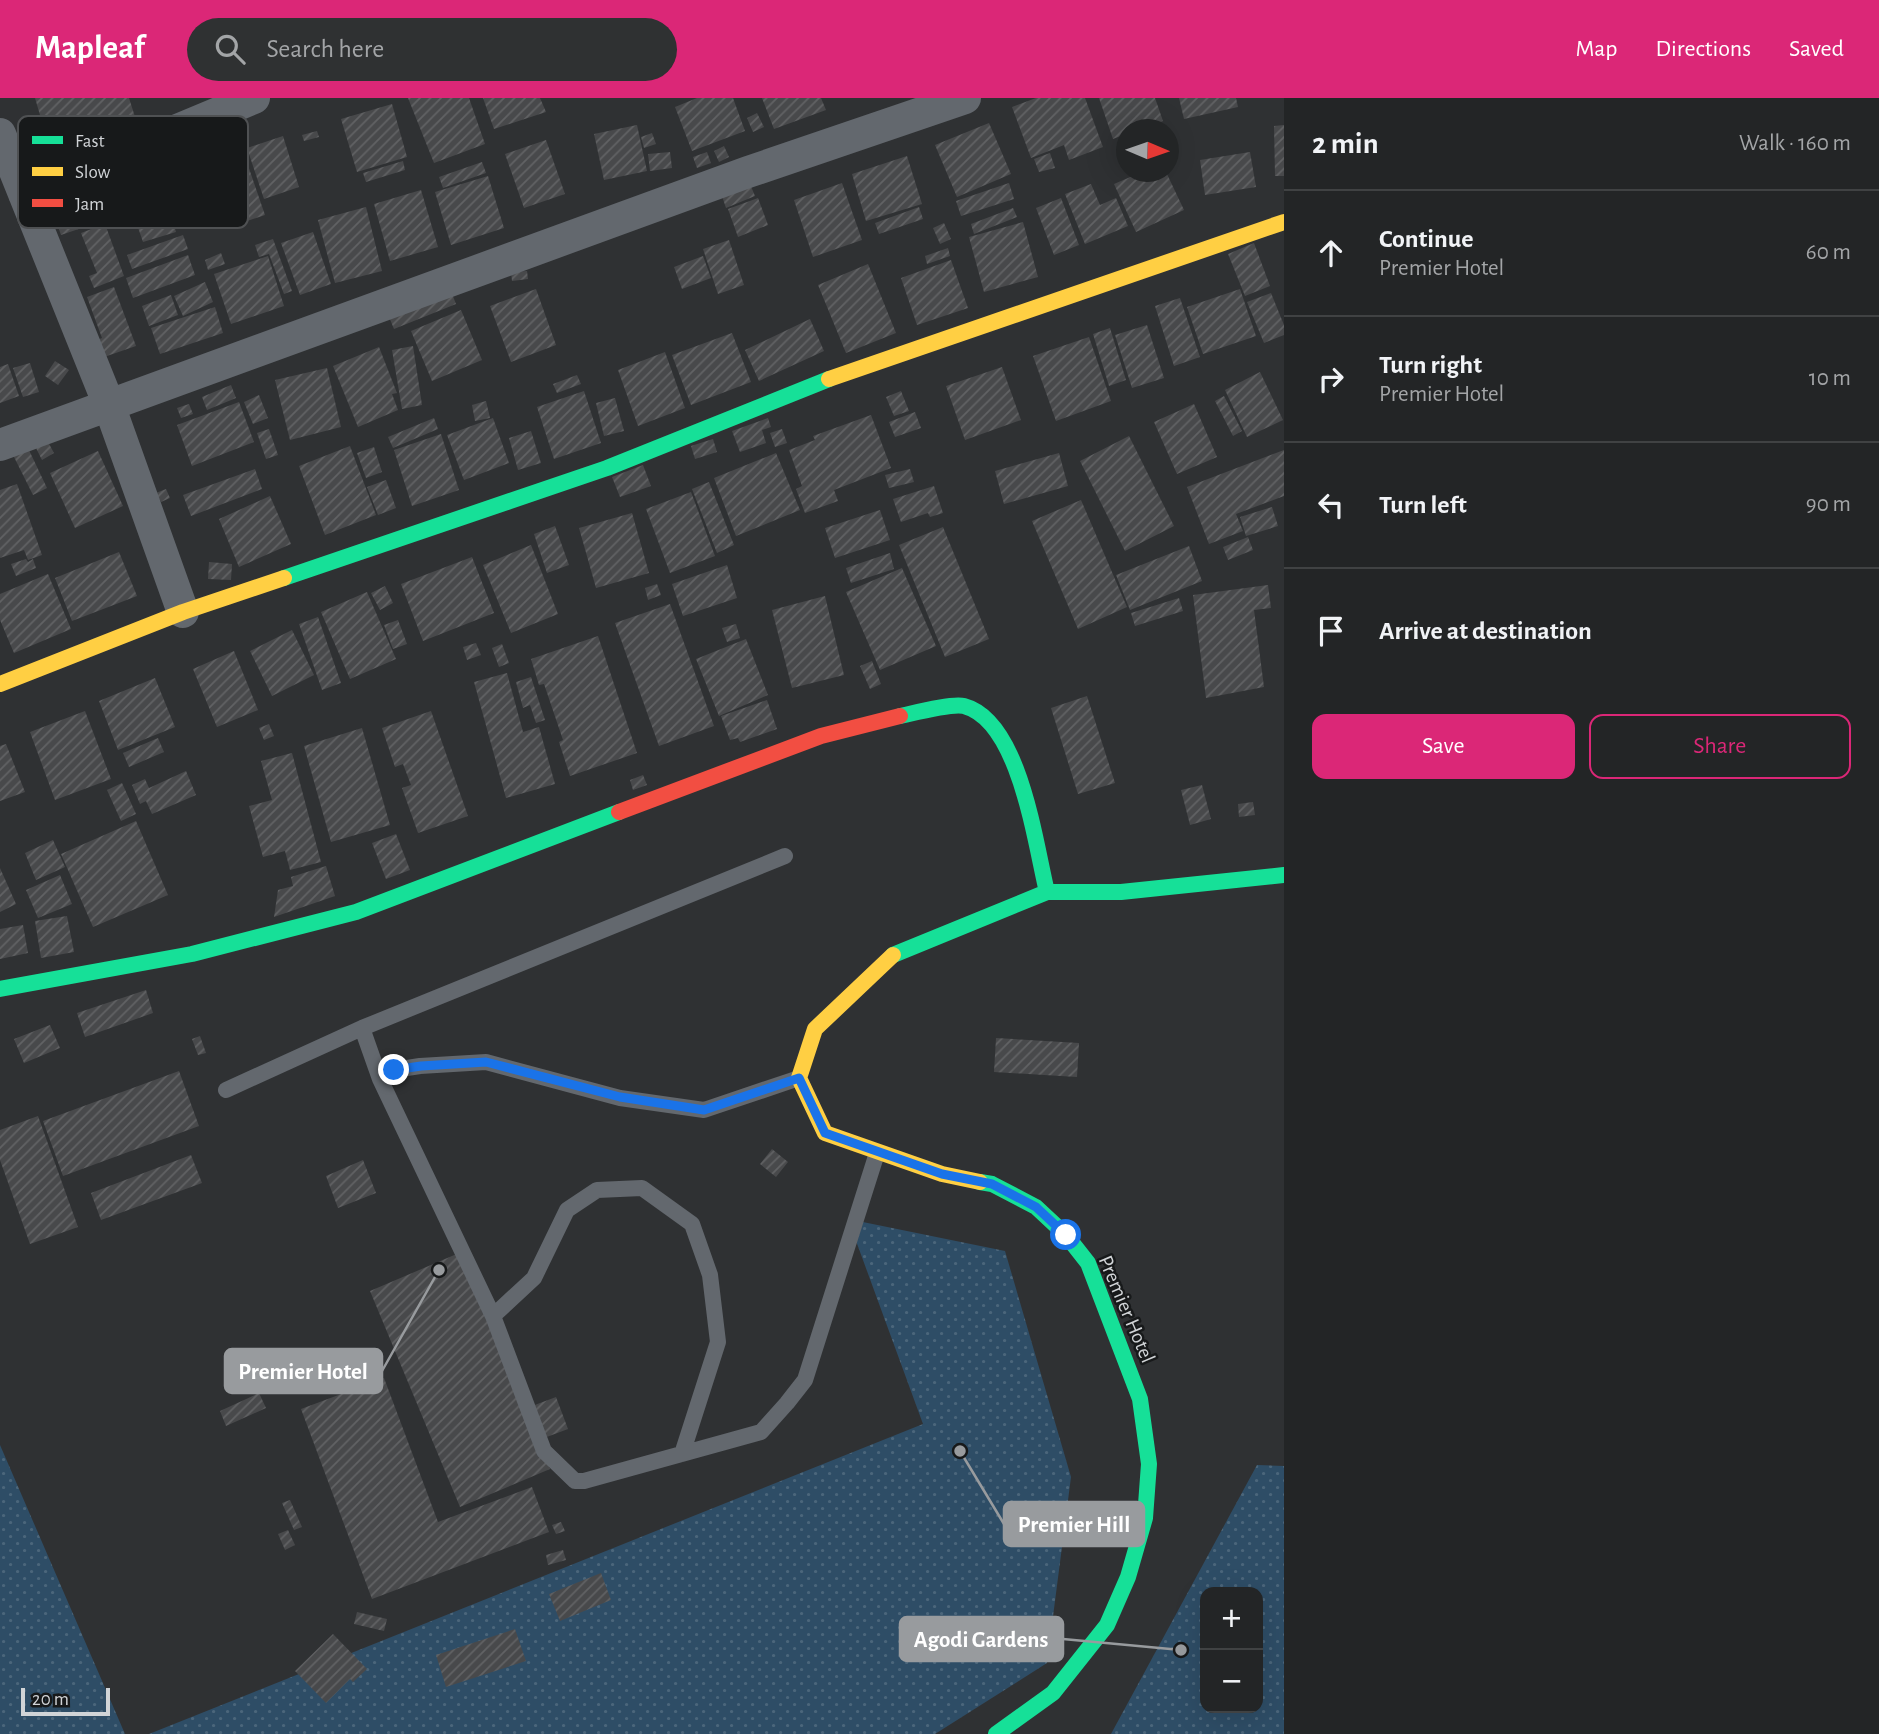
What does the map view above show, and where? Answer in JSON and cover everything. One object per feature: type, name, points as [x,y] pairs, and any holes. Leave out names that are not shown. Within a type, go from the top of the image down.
[{"type":"street","points":[[211,116],[254,98]]},
{"type":"street","points":[[0,445],[748,172],[965,98]]},
{"type":"street","points":[[0,134],[18,179]]},
{"type":"street","points":[[0,684],[183,612],[607,468],[873,361],[1284,222]]},
{"type":"street","points":[[38,228],[109,405],[183,612]]},
{"type":"street","points":[[0,989],[192,954],[356,912],[821,736],[909,714],[962,705],[985,715],[1002,736],[1024,794],[1046,892]]},
{"type":"street","points":[[799,1078],[815,1029],[888,957],[1046,892],[1121,891],[1284,875]]},
{"type":"street","name":"Premier Hotel","points":[[799,1078],[825,1133],[942,1174],[992,1184],[1036,1207],[1088,1263],[1140,1399],[1149,1464],[1145,1518],[1128,1577],[1107,1625],[1053,1693],[996,1734]]},
{"type":"lane","points":[[226,1090],[362,1028],[785,856]]},
{"type":"lane","points":[[362,1028],[380,1079],[493,1316],[544,1451],[575,1480],[584,1481],[761,1432],[805,1380],[877,1153]]},
{"type":"lane","points":[[380,1079],[394,1070],[486,1062],[620,1097],[704,1110],[799,1078]]},
{"type":"lane","points":[[493,1316],[534,1278],[568,1210],[597,1190],[642,1188],[692,1224],[710,1275],[718,1342],[682,1454]]},
{"type":"shaded area","points":[[848,1219],[1005,1251],[1071,1477],[1047,1663],[935,1734],[149,1734],[923,1424]]},
{"type":"shaded area","points":[[0,1445],[125,1734],[0,1734]]},
{"type":"shaded area","points":[[1257,1465],[1284,1466],[1284,1734],[1111,1734]]},
{"type":"building","points":[[35,98],[129,98],[135,116],[40,116]]},
{"type":"building","points":[[408,98],[469,98],[485,144],[434,163]]},
{"type":"building","points":[[483,98],[540,98],[546,112],[494,129]]},
{"type":"building","points":[[697,98],[733,98],[745,131],[692,151],[675,107]]},
{"type":"building","points":[[762,98],[821,98],[826,110],[774,129]]},
{"type":"building","points":[[1036,98],[1085,98],[1103,147],[1069,160],[1064,145],[1031,158],[1012,107]]},
{"type":"building","points":[[1099,98],[1155,98],[1162,119],[1116,119],[1116,138],[1113,139]]},
{"type":"building","points":[[1179,98],[1236,98],[1238,107],[1184,119]]},
{"type":"building","points":[[392,104],[407,157],[357,172],[341,119]]},
{"type":"building","points":[[757,113],[764,127],[753,132],[747,118]]},
{"type":"building","points":[[989,123],[1011,174],[957,197],[935,145]]},
{"type":"building","points":[[637,125],[647,171],[604,180],[594,134]]},
{"type":"building","points":[[1284,125],[1284,176],[1275,176],[1274,126]]},
{"type":"building","points":[[317,131],[319,137],[304,141],[302,135]]},
{"type":"building","points":[[652,133],[656,144],[644,148],[641,137]]},
{"type":"building","points":[[283,136],[299,187],[264,199],[248,148]]},
{"type":"building","points":[[546,140],[565,194],[524,208],[505,154]]},
{"type":"building","points":[[724,146],[729,157],[719,162],[714,151]]},
{"type":"building","points":[[670,152],[672,168],[650,171],[648,154]]},
{"type":"building","points":[[707,152],[711,163],[697,168],[693,157]]},
{"type":"building","points":[[1250,152],[1256,187],[1205,195],[1200,160]]},
{"type":"building","points":[[1050,153],[1055,168],[1039,172],[1034,159]]},
{"type":"building","points":[[907,156],[922,204],[866,221],[852,174]]},
{"type":"building","points":[[403,161],[405,170],[366,182],[363,173]]},
{"type":"building","points":[[482,162],[486,173],[443,188],[439,177]]},
{"type":"building","points":[[248,165],[265,215],[248,221]]},
{"type":"building","points":[[488,176],[504,228],[451,245],[435,192]]},
{"type":"building","points":[[1171,182],[1184,210],[1136,232],[1114,184]]},
{"type":"building","points":[[842,183],[862,240],[813,257],[794,200]]},
{"type":"building","points":[[1009,183],[1014,199],[961,216],[956,201]]},
{"type":"building","points":[[750,184],[755,196],[726,208],[722,196]]},
{"type":"building","points":[[1091,184],[1100,205],[1116,198],[1128,226],[1085,244],[1065,194]]},
{"type":"building","points":[[421,190],[438,247],[390,261],[374,204]]},
{"type":"building","points":[[758,198],[768,225],[738,237],[728,209]]},
{"type":"building","points":[[1061,198],[1079,245],[1054,255],[1036,208]]},
{"type":"building","points":[[366,207],[382,271],[335,283],[318,220]]},
{"type":"building","points":[[919,207],[923,219],[879,234],[875,223]]},
{"type":"building","points":[[1013,208],[1017,217],[974,234],[971,224]]},
{"type":"building","points":[[1023,222],[1038,277],[984,292],[969,237]]},
{"type":"building","points":[[944,223],[951,239],[940,244],[933,228]]},
{"type":"building","points":[[59,228],[82,228],[61,235]]},
{"type":"building","points":[[94,228],[106,228],[124,276],[94,288],[89,276],[97,273],[81,233]]},
{"type":"building","points":[[138,228],[175,228],[176,232],[143,242]]},
{"type":"building","points":[[313,232],[331,284],[300,295],[281,243]]},
{"type":"building","points":[[183,235],[188,249],[132,269],[127,255]]},
{"type":"building","points":[[273,239],[292,291],[284,294],[269,254],[259,257],[255,245]]},
{"type":"building","points":[[729,240],[744,285],[718,294],[703,249]]},
{"type":"building","points":[[1254,243],[1270,286],[1245,296],[1228,254]]},
{"type":"building","points":[[948,248],[950,256],[927,264],[925,256]]},
{"type":"building","points":[[221,253],[225,264],[208,270],[205,260]]},
{"type":"building","points":[[188,255],[195,275],[133,298],[126,278]]},
{"type":"building","points":[[268,256],[284,306],[231,324],[214,274]]},
{"type":"building","points":[[703,256],[711,278],[682,289],[674,267]]},
{"type":"building","points":[[951,260],[968,308],[917,325],[901,278]]},
{"type":"building","points":[[868,264],[896,333],[846,353],[818,285]]},
{"type":"building","points":[[527,271],[528,279],[512,281],[511,272]]},
{"type":"building","points":[[205,282],[213,302],[183,316],[174,296]]},
{"type":"building","points":[[449,286],[456,304],[394,329],[387,312]]},
{"type":"building","points":[[114,287],[136,346],[104,357],[97,340],[102,338],[87,297]]},
{"type":"building","points":[[536,289],[556,345],[511,362],[490,306]]},
{"type":"building","points":[[1240,289],[1256,336],[1203,354],[1187,307]]},
{"type":"building","points":[[1271,293],[1284,325],[1284,335],[1264,343],[1247,302]]},
{"type":"building","points":[[171,295],[178,315],[149,326],[142,306]]},
{"type":"building","points":[[1180,298],[1200,357],[1174,366],[1155,306]]},
{"type":"building","points":[[215,307],[223,333],[160,354],[151,328]]},
{"type":"building","points":[[461,310],[482,360],[432,381],[411,331]]},
{"type":"building","points":[[810,319],[824,351],[759,381],[745,350]]},
{"type":"building","points":[[1147,325],[1164,378],[1132,388],[1115,335]]},
{"type":"building","points":[[1110,328],[1126,380],[1109,386],[1093,334]]},
{"type":"building","points":[[732,333],[751,382],[691,405],[672,355]]},
{"type":"building","points":[[1089,337],[1111,401],[1056,421],[1033,356]]},
{"type":"building","points":[[413,346],[422,405],[402,409],[392,350]]},
{"type":"building","points":[[379,347],[397,393],[392,394],[398,410],[358,427],[333,366]]},
{"type":"building","points":[[665,352],[685,408],[638,426],[618,370]]},
{"type":"building","points":[[55,361],[69,370],[58,385],[45,376]]},
{"type":"building","points":[[30,363],[39,392],[23,397],[13,368]]},
{"type":"building","points":[[8,364],[19,396],[0,403],[0,367]]},
{"type":"building","points":[[1002,367],[1021,420],[965,440],[946,386]]},
{"type":"building","points":[[327,368],[341,427],[290,440],[275,380]]},
{"type":"building","points":[[1260,372],[1283,420],[1247,437],[1225,390]]},
{"type":"building","points":[[577,375],[581,384],[557,393],[553,384]]},
{"type":"building","points":[[231,385],[236,398],[207,410],[202,397]]},
{"type":"building","points":[[584,391],[601,443],[554,459],[537,407]]},
{"type":"building","points":[[901,391],[909,411],[894,416],[886,397]]},
{"type":"building","points":[[259,395],[268,418],[253,424],[244,402]]},
{"type":"building","points":[[1224,396],[1242,431],[1233,436],[1215,401]]},
{"type":"building","points":[[615,398],[624,431],[604,436],[596,403]]},
{"type":"building","points":[[486,401],[490,418],[475,421],[472,405]]},
{"type":"building","points":[[239,402],[254,442],[192,466],[177,425]]},
{"type":"building","points":[[189,404],[193,414],[181,418],[177,408]]},
{"type":"building","points":[[1194,404],[1217,457],[1177,474],[1154,422]]},
{"type":"building","points":[[915,412],[921,428],[895,437],[889,422]]},
{"type":"building","points":[[871,415],[891,468],[834,490],[838,501],[805,513],[796,489],[802,486],[789,450],[815,440],[813,436]]},
{"type":"building","points":[[434,418],[438,429],[393,448],[388,437]]},
{"type":"building","points":[[493,418],[509,463],[464,480],[447,435]]},
{"type":"building","points":[[768,418],[771,427],[762,430],[766,443],[740,452],[732,431]]},
{"type":"building","points":[[269,429],[278,455],[266,459],[257,433]]},
{"type":"building","points":[[782,429],[787,443],[775,447],[770,433]]},
{"type":"building","points":[[531,431],[541,463],[518,470],[509,438]]},
{"type":"building","points":[[441,434],[459,490],[412,506],[394,450]]},
{"type":"building","points":[[1129,436],[1174,526],[1125,551],[1080,461]]},
{"type":"building","points":[[713,439],[717,452],[695,459],[691,446]]},
{"type":"building","points":[[48,442],[54,453],[42,460],[36,448]]},
{"type":"building","points":[[350,446],[376,515],[325,535],[299,466]]},
{"type":"building","points":[[374,447],[382,472],[366,478],[357,453]]},
{"type":"building","points":[[28,448],[47,488],[33,495],[13,455]]},
{"type":"building","points":[[1284,450],[1284,496],[1236,514],[1243,531],[1209,544],[1187,487]]},
{"type":"building","points":[[98,451],[123,506],[75,528],[50,473]]},
{"type":"building","points":[[776,453],[800,510],[736,536],[714,478]]},
{"type":"building","points":[[1059,453],[1068,486],[1004,504],[995,471]]},
{"type":"building","points":[[643,465],[651,486],[620,497],[612,477]]},
{"type":"building","points":[[255,469],[262,489],[191,516],[183,495]]},
{"type":"building","points":[[910,469],[914,482],[889,488],[885,475]]},
{"type":"building","points":[[386,480],[396,508],[378,515],[367,487]]},
{"type":"building","points":[[709,482],[734,545],[717,553],[692,489]]},
{"type":"building","points":[[17,484],[42,555],[28,560],[24,550],[0,558],[0,490]]},
{"type":"building","points":[[934,486],[943,513],[930,517],[928,513],[901,522],[893,499]]},
{"type":"building","points":[[166,489],[170,498],[161,502],[156,493]]},
{"type":"building","points":[[691,492],[715,556],[670,573],[646,509]]},
{"type":"building","points":[[270,496],[291,544],[239,567],[219,519]]},
{"type":"building","points":[[1081,500],[1127,607],[1078,629],[1032,521]]},
{"type":"building","points":[[1272,507],[1278,526],[1246,536],[1240,517]]},
{"type":"building","points":[[880,510],[890,540],[835,558],[825,528]]},
{"type":"building","points":[[632,513],[649,573],[596,588],[579,528]]},
{"type":"building","points":[[555,526],[569,565],[547,573],[534,534]]},
{"type":"building","points":[[943,527],[989,639],[945,657],[899,545]]},
{"type":"building","points":[[1248,537],[1253,550],[1228,560],[1223,547]]},
{"type":"building","points":[[531,545],[558,614],[511,633],[483,565]]},
{"type":"building","points":[[1189,546],[1202,581],[1130,610],[1116,575]]},
{"type":"building","points":[[119,552],[137,596],[72,621],[55,578]]},
{"type":"building","points":[[890,553],[894,569],[851,583],[846,568]]},
{"type":"building","points":[[472,557],[494,613],[423,641],[401,584]]},
{"type":"building","points":[[26,559],[28,562],[33,559],[36,568],[16,576],[11,564]]},
{"type":"building","points":[[209,562],[232,564],[231,580],[208,579]]},
{"type":"building","points":[[727,565],[737,598],[683,616],[672,584]]},
{"type":"building","points":[[902,568],[936,646],[880,670],[846,592]]},
{"type":"building","points":[[48,574],[71,629],[14,653],[0,620],[0,594]]},
{"type":"building","points":[[657,584],[661,595],[648,600],[645,588]]},
{"type":"building","points":[[1268,585],[1271,608],[1254,610],[1264,687],[1206,698],[1193,595]]},
{"type":"building","points":[[385,586],[393,603],[380,610],[371,593]]},
{"type":"building","points":[[367,592],[396,659],[350,679],[321,612]]},
{"type":"building","points":[[825,596],[844,675],[792,688],[772,610]]},
{"type":"building","points":[[1179,598],[1183,611],[1135,626],[1131,613]]},
{"type":"building","points":[[670,604],[714,726],[659,746],[615,623]]},
{"type":"building","points":[[318,617],[341,683],[322,690],[299,624]]},
{"type":"building","points":[[398,620],[407,644],[393,649],[384,625]]},
{"type":"building","points":[[736,624],[740,638],[727,642],[722,628]]},
{"type":"building","points":[[292,630],[314,675],[272,696],[250,651]]},
{"type":"building","points":[[598,636],[637,753],[570,776],[559,742],[563,740],[544,684],[539,685],[531,659]]},
{"type":"building","points":[[746,639],[768,695],[719,716],[696,659]]},
{"type":"building","points":[[476,643],[481,655],[467,660],[463,647]]},
{"type":"building","points":[[502,644],[509,663],[499,667],[492,648]]},
{"type":"building","points":[[234,651],[258,710],[217,727],[193,669]]},
{"type":"building","points":[[872,661],[881,684],[870,689],[860,666]]},
{"type":"building","points":[[507,673],[523,732],[539,727],[555,784],[506,798],[474,682]]},
{"type":"building","points":[[531,677],[545,720],[536,723],[530,705],[523,708],[516,682]]},
{"type":"building","points":[[155,678],[175,727],[118,750],[99,701]]},
{"type":"building","points":[[1087,696],[1115,783],[1078,794],[1051,708]]},
{"type":"building","points":[[767,700],[777,729],[740,742],[738,738],[730,740],[721,716]]},
{"type":"building","points":[[85,711],[111,779],[55,800],[30,732]]},
{"type":"building","points":[[431,711],[468,816],[418,833],[402,788],[411,785],[403,764],[395,767],[382,728]]},
{"type":"building","points":[[269,724],[274,736],[264,740],[259,728]]},
{"type":"building","points":[[362,728],[390,825],[331,842],[304,746]]},
{"type":"building","points":[[158,738],[164,752],[129,767],[123,753]]},
{"type":"building","points":[[6,744],[25,792],[0,801],[0,746]]},
{"type":"building","points":[[292,753],[321,862],[290,870],[285,851],[263,857],[249,806],[272,800],[261,761]]},
{"type":"building","points":[[186,771],[196,795],[152,814],[146,801],[140,804],[132,785],[145,779],[149,788]]},
{"type":"building","points":[[643,775],[647,785],[633,790],[630,780]]},
{"type":"building","points":[[122,783],[136,814],[121,821],[107,790]]},
{"type":"building","points":[[1202,785],[1211,819],[1190,825],[1181,790]]},
{"type":"building","points":[[1253,802],[1255,815],[1239,817],[1238,804]]},
{"type":"building","points":[[136,821],[168,895],[93,927],[61,854]]},
{"type":"building","points":[[396,834],[410,870],[386,879],[372,843]]},
{"type":"building","points":[[53,840],[65,867],[36,880],[25,853]]},
{"type":"building","points":[[326,866],[335,896],[274,917],[278,890],[293,886],[291,877]]},
{"type":"building","points":[[0,868],[16,904],[0,912]]},
{"type":"building","points":[[60,875],[72,904],[38,918],[26,890]]},
{"type":"building","points":[[67,916],[74,952],[41,958],[35,921]]},
{"type":"building","points":[[23,925],[28,953],[0,959],[0,929]]},
{"type":"building","points":[[146,990],[153,1013],[85,1037],[77,1013]]},
{"type":"building","points":[[50,1025],[60,1048],[24,1063],[14,1039]]},
{"type":"building","points":[[200,1036],[206,1053],[198,1055],[192,1039]]},
{"type":"building","points":[[996,1038],[1079,1043],[1077,1077],[994,1072]]},
{"type":"building","points":[[179,1071],[199,1126],[63,1176],[43,1121]]},
{"type":"building","points":[[38,1116],[78,1227],[30,1244],[0,1160],[0,1130]]},
{"type":"building","points":[[772,1149],[788,1162],[776,1177],[760,1164]]},
{"type":"building","points":[[191,1155],[202,1183],[101,1220],[91,1193]]},
{"type":"building","points":[[363,1160],[376,1193],[338,1208],[326,1176]]},
{"type":"building","points":[[459,1253],[550,1469],[460,1507],[370,1291]]},
{"type":"building","points":[[384,1378],[438,1522],[532,1487],[549,1532],[372,1599],[301,1409]]},
{"type":"building","points":[[259,1393],[266,1408],[226,1426],[220,1411]]},
{"type":"building","points":[[556,1397],[568,1429],[544,1438],[532,1406]]},
{"type":"building","points":[[290,1500],[302,1527],[294,1530],[282,1503]]},
{"type":"building","points":[[561,1522],[565,1531],[556,1534],[552,1525]]},
{"type":"building","points":[[288,1530],[295,1545],[285,1550],[278,1534]]},
{"type":"building","points":[[563,1550],[566,1560],[548,1565],[546,1555]]},
{"type":"building","points":[[601,1573],[611,1600],[560,1621],[549,1594]]},
{"type":"building","points":[[357,1612],[387,1619],[384,1631],[354,1624]]},
{"type":"building","points":[[515,1629],[526,1661],[446,1687],[436,1655]]},
{"type":"building","points":[[333,1634],[367,1669],[353,1682],[350,1679],[326,1703],[295,1671]]},
{"type":"traffic: fast","points":[[284,578],[607,468],[829,379]]},
{"type":"traffic: fast","points":[[900,716],[942,707],[964,706],[983,716],[999,734],[1022,786],[1047,892]]},
{"type":"traffic: fast","points":[[0,989],[192,954],[356,912],[619,812]]},
{"type":"traffic: fast","points":[[893,955],[1047,892],[1121,892],[1284,875]]},
{"type":"traffic: fast","points":[[980,1182],[992,1184],[1036,1207],[1066,1235],[1088,1263],[1140,1399],[1149,1464],[1145,1518],[1128,1577],[1107,1625],[1053,1693],[996,1734]]},
{"type":"traffic: slow","points":[[829,379],[1284,222]]},
{"type":"traffic: slow","points":[[0,684],[183,612],[284,578]]},
{"type":"traffic: slow","points":[[893,955],[815,1029],[799,1078],[825,1133],[942,1174],[980,1182]]},
{"type":"traffic: jam","points":[[619,812],[821,736],[900,716]]},
{"type":"place","name":"Premier Hotel","points":[[439,1270]]},
{"type":"place","name":"Premier Hill","points":[[960,1451]]},
{"type":"place","name":"Agodi Gardens","points":[[1181,1650]]},
{"type":"route","points":[[394,1070],[486,1062],[620,1097],[704,1110],[799,1078],[825,1133],[942,1174],[992,1184],[1036,1207],[1066,1235]]}]
